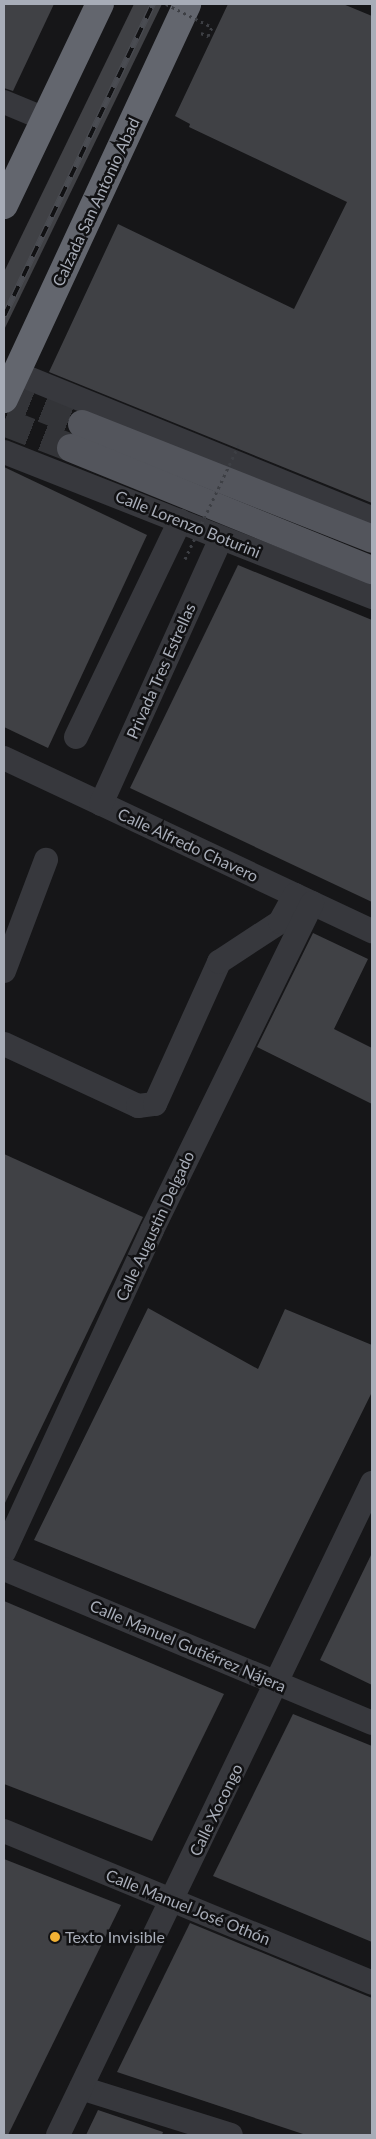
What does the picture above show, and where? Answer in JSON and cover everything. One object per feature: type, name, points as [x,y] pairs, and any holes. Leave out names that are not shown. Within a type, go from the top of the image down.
[{"type":"highway","points":[[4,205],[100,4]]},
{"type":"highway","name":"Calzada San Antonio Abad","points":[[4,399],[187,4]]},
{"type":"main road","name":"Calle Lorenzo Boturini","points":[[372,539],[77,436],[372,570]]},
{"type":"street","points":[[4,102],[45,119]]},
{"type":"street","points":[[16,373],[372,518]]},
{"type":"street","name":"Calle Lorenzo Boturini","points":[[4,452],[372,597]]},
{"type":"street","points":[[76,737],[180,521]]},
{"type":"street","name":"Privada Tres Estrellas","points":[[102,804],[221,538]]},
{"type":"street","name":"Calle Alfredo Chavero","points":[[4,758],[372,931]]},
{"type":"street","points":[[4,971],[46,860]]},
{"type":"street","points":[[4,1044],[138,1106],[155,1104],[219,962],[280,922],[303,899]]},
{"type":"street","name":"Calle Augustin Delgado","points":[[4,1552],[303,899]]},
{"type":"street","name":"Calle Xocongo","points":[[58,2135],[372,1483]]},
{"type":"street","name":"Calle Manuel Gutiérrez Nájera","points":[[4,1569],[372,1723]]},
{"type":"street","name":"Calle Manuel José Othón","points":[[4,1831],[372,1983]]},
{"type":"street","points":[[81,2088],[231,2135]]},
{"type":"path","points":[[166,4],[212,28]]},
{"type":"path","points":[[185,559],[240,442]]},
{"type":"building","points":[[4,4],[54,4],[13,91],[4,88]]},
{"type":"building","points":[[134,4],[162,4],[4,330],[4,272]]},
{"type":"building","points":[[228,4],[343,4],[372,16],[372,503],[49,372],[118,224],[294,309],[347,202],[189,127],[190,124],[175,116]]},
{"type":"building","points":[[4,467],[147,535],[48,748],[4,727]]},
{"type":"building","points":[[238,565],[372,620],[372,902],[130,788]]},
{"type":"building","points":[[313,933],[368,959],[334,1029],[372,1048],[372,1104],[257,1047]]},
{"type":"building","points":[[4,1154],[143,1217],[4,1505]]},
{"type":"building","points":[[148,1308],[258,1369],[285,1309],[372,1345],[372,1392],[255,1629],[34,1540]]},
{"type":"building","points":[[372,1553],[372,1685],[320,1660]]},
{"type":"building","points":[[4,1601],[224,1694],[152,1841],[4,1784]]},
{"type":"building","points":[[293,1714],[372,1746],[372,1942],[213,1876]]},
{"type":"building","name":"Texto Invisible","points":[[4,1859],[121,1905],[8,2135],[4,2135]]},
{"type":"building","points":[[190,1923],[372,1998],[372,2135],[306,2135],[117,2072]]},
{"type":"building","points":[[98,2110],[163,2132],[162,2135],[86,2135]]},
{"type":"tunnel","points":[[4,393],[82,424]]},
{"type":"tunnel","points":[[4,422],[71,448]]},
{"type":"railway","points":[[4,316],[153,4]]},
{"type":"place","name":"Texto Invisible","points":[[55,1937]]}]
